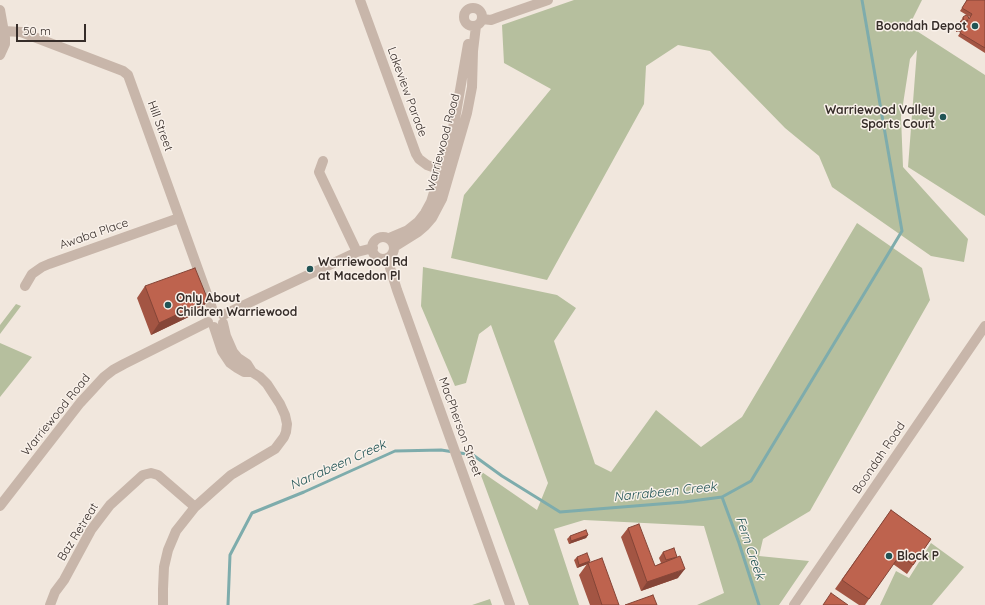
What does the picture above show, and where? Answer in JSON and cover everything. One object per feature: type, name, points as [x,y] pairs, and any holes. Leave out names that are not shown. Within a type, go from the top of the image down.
[{"type":"street","name":"Lakeview Parade","points":[[360,0],[416,154],[419,159],[428,165],[445,172]]},
{"type":"street","points":[[476,23],[491,20],[548,0]]},
{"type":"street","name":"Warriewood Road","points":[[392,243],[422,218],[445,172],[466,54],[476,23],[466,24],[464,21],[465,13],[471,4]]},
{"type":"street","points":[[471,4],[482,14],[476,23]]},
{"type":"street","points":[[0,10],[4,31],[4,44],[0,55]]},
{"type":"street","name":"Hill Street","points":[[4,31],[21,32],[123,71],[128,75],[213,311],[209,314],[207,320],[217,322]]},
{"type":"street","points":[[323,161],[319,172],[357,252]]},
{"type":"street","name":"Awaba Place","points":[[25,286],[32,274],[42,267],[179,218]]},
{"type":"street","points":[[383,237],[392,243],[392,254],[386,258],[380,258],[377,257],[372,248],[377,239],[383,237]]},
{"type":"street","name":"Warriewood Road","points":[[0,506],[80,404],[104,377],[113,370],[217,322],[357,252],[372,248]]},
{"type":"street","name":"MacPherson Street","points":[[386,258],[510,605]]},
{"type":"street","points":[[163,605],[164,567],[168,550],[176,531],[195,507],[232,475],[275,449],[286,432],[287,424],[283,410],[267,384],[252,372],[244,372],[230,363],[222,351],[217,322]]},
{"type":"street","name":"Boondah Road","points":[[794,605],[985,326]]},
{"type":"street","name":"Baz Retreat","points":[[50,605],[55,592],[64,580],[91,530],[110,505],[143,475],[151,472],[158,474],[195,507]]},
{"type":"green space","points":[[574,0],[922,0],[909,26],[985,75],[985,216],[908,167],[917,50],[910,59],[901,117],[903,167],[968,239],[964,262],[931,256],[832,187],[819,156],[785,128],[710,51],[678,45],[646,66],[644,104],[547,280],[451,258],[464,195],[551,89],[504,63],[502,25]]},
{"type":"green space","points":[[857,223],[922,268],[930,300],[810,511],[763,539],[759,556],[809,561],[779,605],[697,605],[724,593],[704,526],[584,520],[554,529],[579,605],[529,605],[479,470],[537,510],[548,483],[491,325],[479,334],[466,383],[455,386],[421,306],[423,267],[557,295],[576,308],[554,341],[595,464],[611,472],[656,410],[701,447],[742,417]]},
{"type":"green space","points":[[16,304],[21,306],[0,334],[0,325]]},
{"type":"green space","points":[[0,343],[32,357],[0,397]]},
{"type":"green space","points":[[931,543],[964,567],[932,605],[880,605],[896,571],[909,578]]},
{"type":"green space","points":[[490,599],[492,605],[472,605]]},
{"type":"building","name":"Boondah Depot","points":[[967,0],[985,0],[985,48],[960,33],[968,20],[964,21],[963,17],[966,15],[969,19],[972,14],[962,8]]},
{"type":"building","points":[[961,21],[964,21],[965,24],[962,25],[962,29],[958,29],[959,25],[961,25]]},
{"type":"building","name":"Only About Children Warriewood","points":[[195,268],[208,300],[159,323],[145,286]]},
{"type":"building","name":"Block P","points":[[891,510],[931,539],[913,565],[900,555],[869,599],[842,580]]},
{"type":"building","points":[[639,524],[655,566],[680,556],[685,569],[647,582],[628,528]]},
{"type":"building","points":[[586,530],[588,535],[571,541],[570,536]]},
{"type":"building","points":[[674,548],[677,557],[666,560],[663,552]]},
{"type":"building","points":[[587,553],[590,561],[579,565],[577,557]]},
{"type":"building","points":[[602,558],[619,605],[602,605],[588,563]]},
{"type":"building","points":[[831,593],[848,605],[823,605]]},
{"type":"building","points":[[653,595],[657,605],[625,605]]},
{"type":"waterway","name":"Narrabeen Creek","points":[[228,605],[230,555],[252,513],[304,492],[395,451],[441,450],[473,455],[502,476],[560,512],[684,502],[722,497],[751,481],[902,231],[862,0]]},
{"type":"waterway","name":"Fern Creek","points":[[722,497],[759,605]]},
{"type":"place","name":"Boondah Depot","points":[[975,26]]},
{"type":"place","name":"Warriewood Valley Sports Court","points":[[943,117]]},
{"type":"place","name":"Warriewood Rd at Macedon Pl","points":[[310,269]]},
{"type":"place","name":"Only About Children Warriewood","points":[[168,305]]},
{"type":"place","name":"Block P","points":[[889,556]]}]
